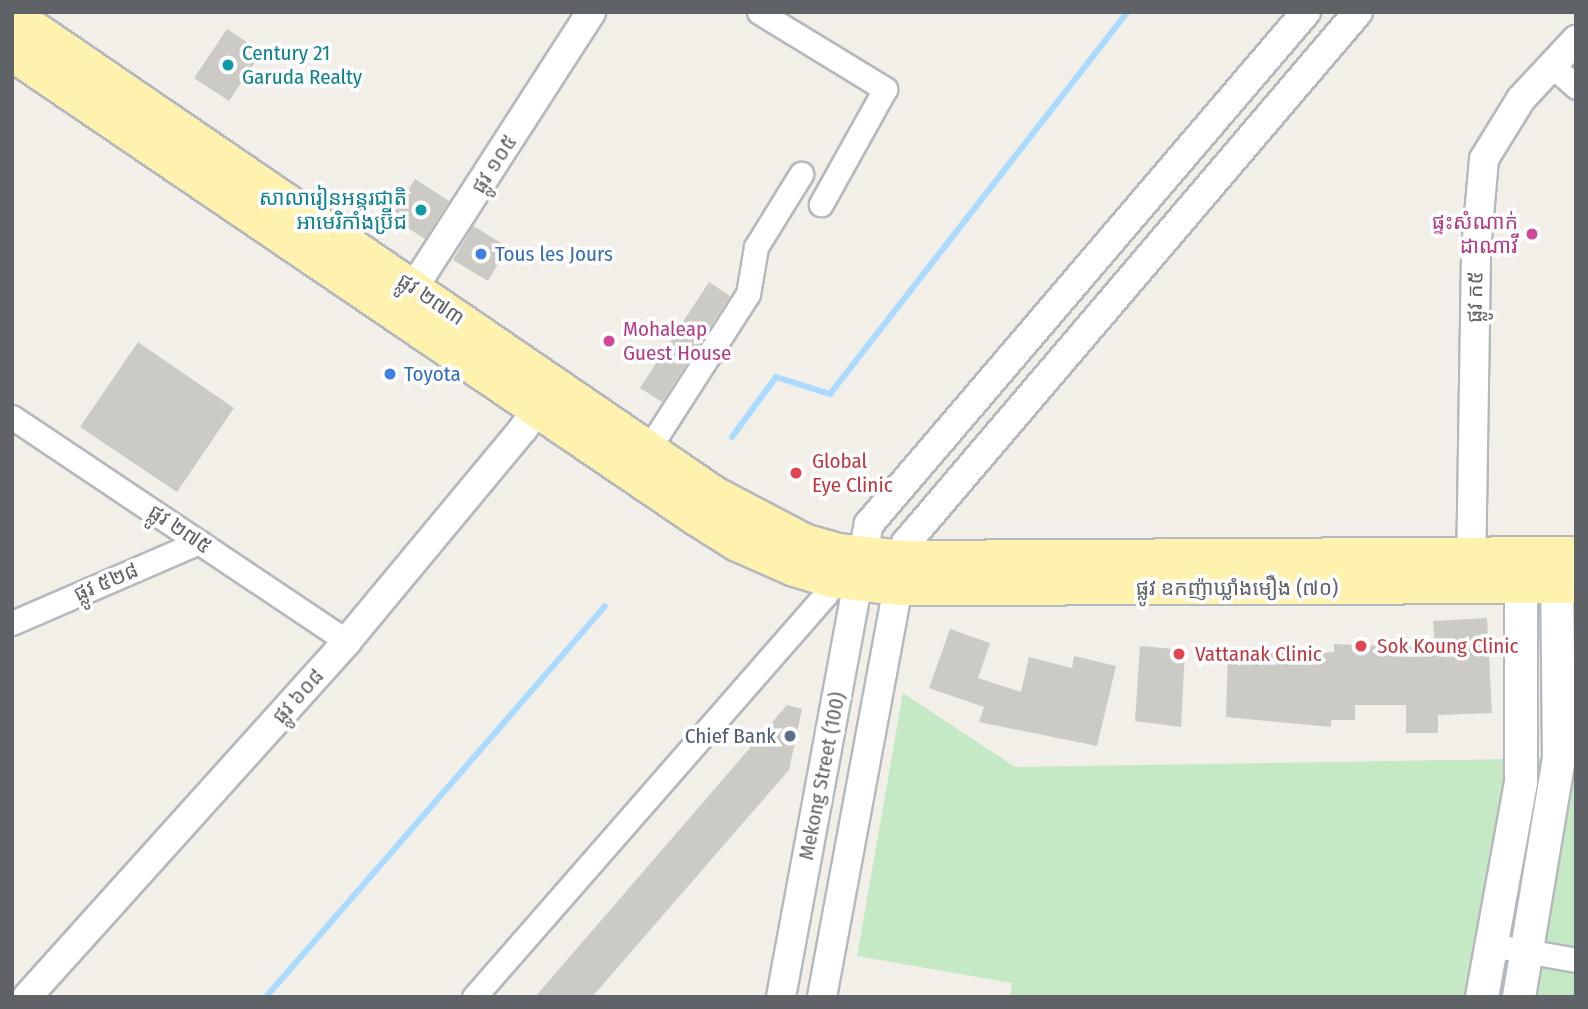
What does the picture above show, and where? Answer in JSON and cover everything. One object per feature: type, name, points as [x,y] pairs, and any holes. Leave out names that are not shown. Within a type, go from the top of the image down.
[{"type":"main road","name":"ផ្លូវ ២៧៣","points":[[12,15],[190,155],[545,396],[737,543],[777,562],[847,567]]},
{"type":"main road","name":"ផ្លូវ ២៧៣","points":[[12,53],[190,155]]},
{"type":"main road","name":"ផ្លូវ ២៧៣","points":[[545,396],[649,448],[753,518],[847,567]]},
{"type":"main road","name":"ផ្លូវ ឧកញ៉ាឃ្លាំងមឿង (៧០)","points":[[847,567],[901,573],[1471,572],[1567,569]]},
{"type":"main road","points":[[1518,997],[1558,766],[1567,569]]},
{"type":"main road","points":[[1482,997],[1521,782],[1521,571]]},
{"type":"street","name":"ផ្លូវ ១០៥","points":[[406,301],[591,12]]},
{"type":"street","points":[[759,12],[885,89],[821,204]]},
{"type":"street","name":"Mekong Street (100)","points":[[781,997],[847,567],[869,524],[1306,12]]},
{"type":"street","name":"Mekong Street (100)","points":[[822,997],[906,543],[1358,12]]},
{"type":"street","name":"ផ្លូវ ក៥","points":[[1471,572],[1477,204],[1484,159],[1503,122],[1550,64],[1576,40]]},
{"type":"street","points":[[1550,64],[1576,87]]},
{"type":"street","points":[[649,448],[748,294],[757,247],[801,174]]},
{"type":"street","name":"ផ្លូវ ៦០៨","points":[[27,997],[347,641],[545,396]]},
{"type":"street","name":"ផ្លូវ ២៧៥","points":[[12,417],[347,641]]},
{"type":"street","name":"ផ្លូវ ៥២៨","points":[[12,623],[199,542]]},
{"type":"street","points":[[474,997],[847,567]]},
{"type":"street","points":[[1491,945],[1576,960]]},
{"type":"green space","points":[[903,693],[1015,767],[1576,758],[1576,997],[1010,997],[1012,983],[857,956]]},
{"type":"building","name":"Century 21 Garuda Realty","points":[[227,29],[262,52],[229,101],[194,78]]},
{"type":"building","name":"សាលារៀនអន្តរជាតិ អាមេរិកាំងប្រ៊ីជ","points":[[415,179],[449,201],[425,239],[391,217]]},
{"type":"building","name":"Tous les Jours","points":[[473,226],[508,247],[488,281],[453,260]]},
{"type":"building","points":[[709,282],[730,296],[662,402],[640,388]]},
{"type":"building","points":[[138,342],[234,408],[177,492],[80,427]]},
{"type":"building","points":[[1487,618],[1492,713],[1438,715],[1438,733],[1406,733],[1406,705],[1355,705],[1355,720],[1331,720],[1331,727],[1226,717],[1228,647],[1312,654],[1334,652],[1334,644],[1435,648],[1433,621]]},
{"type":"building","points":[[950,629],[990,643],[978,678],[1021,692],[1029,657],[1072,668],[1074,656],[1116,666],[1097,746],[979,722],[984,707],[929,688]]},
{"type":"building","points":[[1140,646],[1185,650],[1181,727],[1135,721]]},
{"type":"building","points":[[787,705],[802,709],[789,770],[592,997],[535,997]]},
{"type":"waterway","points":[[732,437],[776,377],[830,394],[1127,12]]},
{"type":"waterway","points":[[266,997],[605,606]]},
{"type":"place","name":"Century 21 Garuda Realty","points":[[228,65]]},
{"type":"place","name":"សាលារៀនអន្តរជាតិ អាមេរិកាំងប្រ៊ីជ","points":[[421,210]]},
{"type":"place","name":"ផ្ទះសំណាក់ ដាណាវី","points":[[1532,234]]},
{"type":"place","name":"Tous les Jours","points":[[481,254]]},
{"type":"place","name":"Mohaleap Guest House","points":[[609,341]]},
{"type":"place","name":"Toyota","points":[[390,374]]},
{"type":"place","name":"Global Eye Clinic","points":[[796,473]]},
{"type":"place","name":"Sok Koung Clinic","points":[[1361,646]]},
{"type":"place","name":"Vattanak Clinic","points":[[1179,654]]},
{"type":"place","name":"Chief Bank","points":[[790,736]]}]
